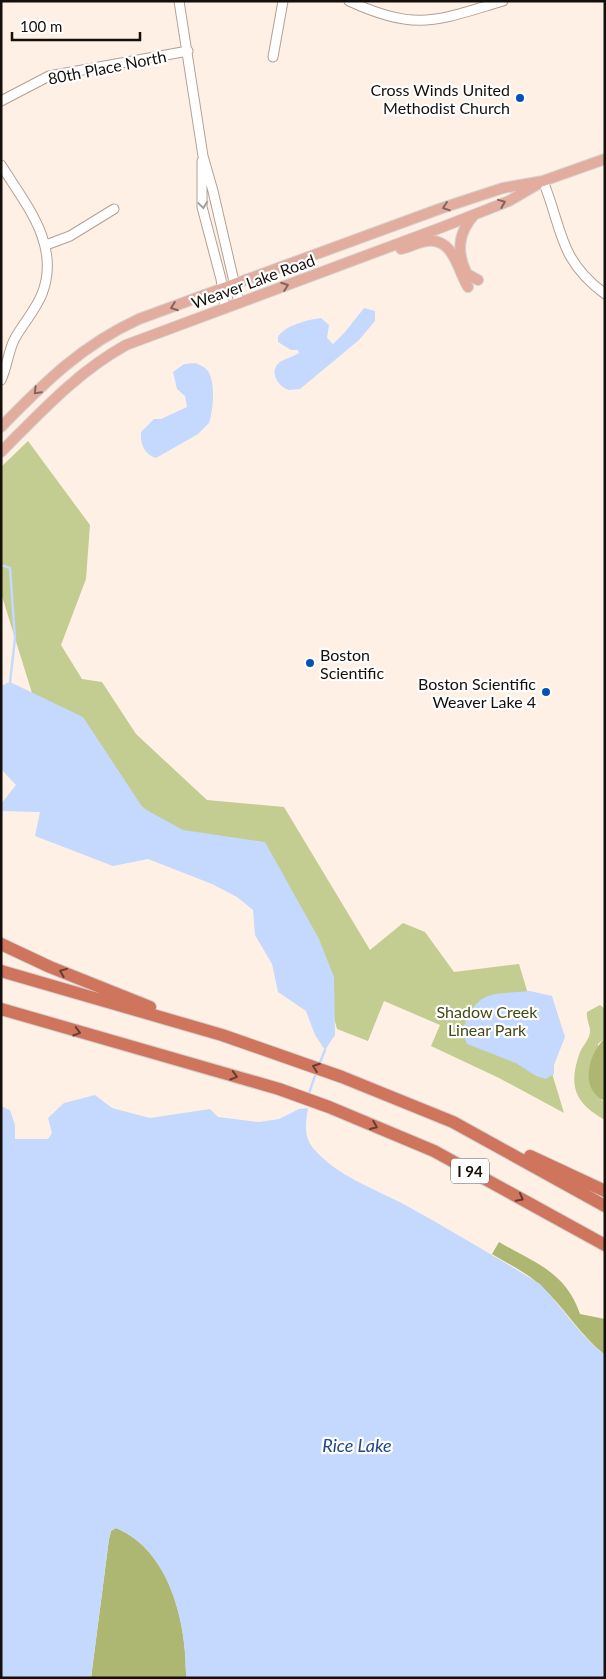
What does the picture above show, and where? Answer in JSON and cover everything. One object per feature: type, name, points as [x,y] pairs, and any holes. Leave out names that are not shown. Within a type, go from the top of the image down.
[{"type":"highway","points":[[1,944],[50,967],[222,1035]]},
{"type":"highway","name":"I 94","points":[[1,971],[222,1035],[342,1077],[453,1122],[605,1206]]},
{"type":"highway","name":"I 94","points":[[1,1010],[279,1088],[329,1107],[434,1151],[605,1245]]},
{"type":"highway","points":[[453,1122],[605,1191]]},
{"type":"main road","name":"Weaver Lake Road","points":[[1,426],[41,386],[93,343],[139,319],[485,194],[503,188],[543,181],[605,160]]},
{"type":"main road","name":"Weaver Lake Road","points":[[1,452],[60,394],[103,359],[146,336],[509,201],[543,181]]},
{"type":"main road","points":[[475,214],[460,236],[459,247],[467,274],[478,280]]},
{"type":"main road","points":[[378,251],[405,248],[427,241],[439,243],[454,256],[462,278],[468,287]]},
{"type":"street","points":[[179,1],[203,156],[239,302]]},
{"type":"street","points":[[273,57],[282,1]]},
{"type":"street","points":[[349,1],[389,18],[410,21],[433,21],[482,4],[502,1]]},
{"type":"street","name":"80th Place North","points":[[1,101],[49,76],[188,51]]},
{"type":"street","points":[[203,156],[202,207],[225,308]]},
{"type":"street","points":[[1,165],[36,222],[46,245],[46,272],[42,294],[13,342],[1,380]]},
{"type":"street","points":[[543,181],[569,258],[578,271],[605,294]]},
{"type":"street","points":[[46,245],[70,236],[114,209]]},
{"type":"green space","name":"Shadow Creek Linear Park","points":[[28,441],[90,525],[86,579],[61,645],[82,679],[102,682],[136,734],[207,800],[284,807],[370,950],[403,923],[425,932],[454,972],[519,964],[564,1113],[499,1078],[431,1046],[440,1025],[384,1001],[368,1041],[337,1029],[318,958],[40,719],[1,593],[1,467]]},
{"type":"green space","points":[[600,1005],[605,1009],[605,1038],[598,1044],[601,1100],[605,1101],[605,1120],[586,1107],[580,1100],[574,1084],[576,1064],[590,1034],[587,1012]]},
{"type":"green space","points":[[605,1038],[605,1101],[591,1088],[589,1071],[594,1052]]},
{"type":"green space","points":[[499,1242],[537,1263],[558,1278],[574,1300],[580,1314],[605,1319],[605,1355],[588,1339],[536,1281],[492,1254]]},
{"type":"green space","points":[[116,1528],[135,1539],[163,1571],[179,1613],[186,1657],[186,1678],[91,1678],[109,1539],[111,1531]]},
{"type":"water","points":[[364,308],[375,311],[375,321],[359,340],[300,389],[289,390],[281,386],[275,374],[276,366],[280,362],[299,353],[298,350],[291,350],[278,342],[278,336],[282,332],[297,324],[321,318],[329,325],[327,338],[333,344]]},
{"type":"water","points":[[195,363],[207,370],[211,376],[213,404],[209,423],[198,434],[156,458],[148,454],[144,448],[141,441],[141,432],[154,419],[161,419],[187,407],[185,396],[177,389],[173,372],[184,364]]},
{"type":"water","points":[[10,682],[83,717],[143,808],[183,830],[265,842],[319,939],[334,977],[335,1035],[325,1050],[315,1035],[306,1011],[278,992],[272,964],[255,935],[253,910],[237,897],[212,884],[148,859],[113,866],[35,836],[40,812],[1,811],[1,804],[16,785],[1,769],[1,686]]},
{"type":"water","points":[[530,991],[552,996],[565,1037],[554,1065],[554,1074],[546,1079],[536,1076],[516,1063],[467,1044],[462,1032],[473,1008],[479,1001],[494,994]]},
{"type":"water","name":"Rice Lake","points":[[95,1095],[112,1108],[150,1118],[210,1109],[218,1117],[259,1122],[279,1119],[299,1109],[308,1108],[306,1129],[308,1138],[313,1148],[322,1158],[357,1181],[424,1215],[540,1284],[579,1330],[605,1355],[605,1678],[186,1678],[183,1635],[172,1591],[150,1553],[135,1539],[116,1528],[111,1531],[109,1539],[91,1678],[1,1678],[1,1106],[10,1110],[15,1125],[15,1139],[48,1139],[52,1133],[48,1118],[64,1103]]},
{"type":"waterway","points":[[1,565],[10,568],[15,639],[10,682]]},
{"type":"waterway","points":[[319,1065],[325,1050]]},
{"type":"waterway","points":[[308,1096],[316,1073]]},
{"type":"place","name":"Cross Winds United Methodist Church","points":[[520,98]]},
{"type":"place","name":"Boston Scientific","points":[[310,663]]},
{"type":"place","name":"Boston Scientific Weaver Lake 4","points":[[546,692]]}]
